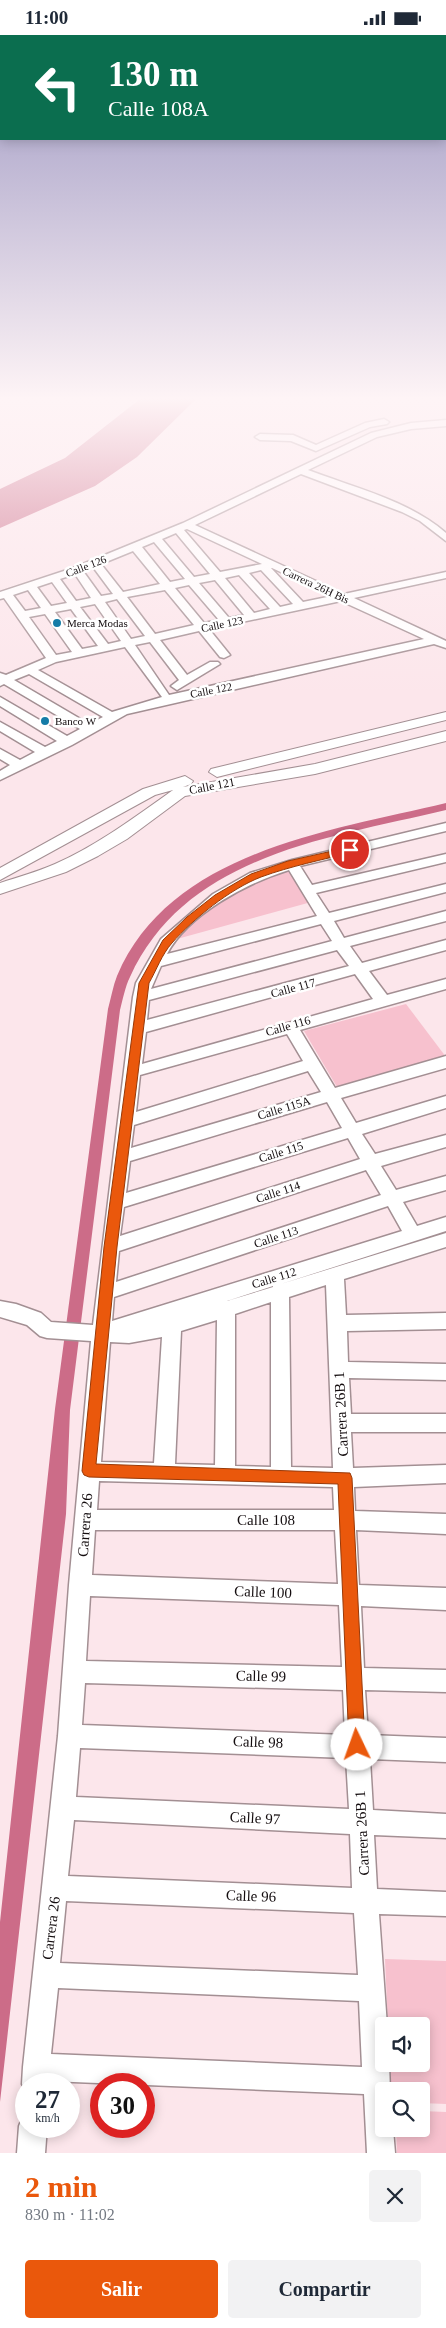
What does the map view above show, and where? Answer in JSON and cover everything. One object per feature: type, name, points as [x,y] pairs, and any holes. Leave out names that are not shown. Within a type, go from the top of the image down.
[{"type":"main road","name":"Calle 121","points":[[0,875],[149,792],[233,768],[446,716]]},
{"type":"main road","points":[[402,726],[421,732],[422,738],[417,743]]},
{"type":"main road","name":"Calle 121","points":[[0,889],[60,868],[85,855],[121,835],[180,792],[236,781],[307,771],[446,736]]},
{"type":"main road","points":[[66,837],[62,843],[63,850],[74,855],[85,855]]},
{"type":"street","name":"Calle 126","points":[[4,595],[78,570],[182,527],[242,498]]},
{"type":"street","points":[[374,498],[424,519],[446,538]]},
{"type":"street","points":[[182,527],[217,576],[252,617]]},
{"type":"street","name":"Carrera 26H Bis","points":[[182,527],[441,643]]},
{"type":"street","points":[[156,537],[226,623]]},
{"type":"street","points":[[135,546],[224,655]]},
{"type":"street","points":[[95,563],[186,681]]},
{"type":"street","points":[[22,615],[268,566],[301,607]]},
{"type":"street","points":[[78,570],[162,697],[214,664]]},
{"type":"street","points":[[242,571],[278,612]]},
{"type":"street","name":"Calle 123","points":[[2,680],[53,659],[446,575]]},
{"type":"street","points":[[54,578],[105,648]]},
{"type":"street","points":[[31,586],[79,654]]},
{"type":"street","points":[[4,595],[22,615],[53,659]]},
{"type":"street","name":"Calle 122","points":[[0,776],[68,742],[123,711],[162,697],[441,643]]},
{"type":"street","points":[[29,669],[112,717]]},
{"type":"street","points":[[2,680],[89,729]]},
{"type":"street","points":[[0,701],[68,742]]},
{"type":"street","points":[[0,726],[45,753]]},
{"type":"street","points":[[0,753],[20,766]]},
{"type":"street","name":"Carrera 26","points":[[36,2073],[64,1808],[98,1332],[107,1292],[110,1247],[144,983],[166,942],[190,919],[218,897],[255,876],[292,863],[446,827]]},
{"type":"street","points":[[310,890],[446,858]]},
{"type":"street","points":[[292,863],[310,890],[324,918],[340,943],[383,1001]]},
{"type":"street","points":[[156,962],[446,888]]},
{"type":"street","points":[[141,997],[446,916]]},
{"type":"street","name":"Calle 117","points":[[139,1029],[361,970],[446,945]]},
{"type":"street","name":"Calle 116","points":[[132,1072],[446,983]]},
{"type":"street","points":[[290,1026],[414,1234]]},
{"type":"street","name":"Calle 115A","points":[[122,1157],[330,1095],[446,1063]]},
{"type":"street","points":[[126,1121],[311,1064]]},
{"type":"street","name":"Calle 115","points":[[116,1203],[446,1102]]},
{"type":"street","name":"Calle 114","points":[[110,1247],[371,1163],[446,1141]]},
{"type":"street","name":"Calle 113","points":[[107,1292],[446,1183]]},
{"type":"street","name":"Calle 112","points":[[98,1332],[446,1224]]},
{"type":"street","name":"Calle 112","points":[[0,1309],[16,1312],[34,1319],[47,1330],[129,1335],[172,1327],[226,1308],[446,1240]]},
{"type":"street","name":"Carrera 26B 1","points":[[335,1274],[345,1520],[365,1901],[372,1989],[375,2081],[381,2153]]},
{"type":"street","points":[[280,1291],[281,1475]]},
{"type":"street","points":[[225,1475],[226,1308]]},
{"type":"street","points":[[337,1323],[446,1321]]},
{"type":"street","points":[[164,1473],[172,1327]]},
{"type":"street","points":[[339,1370],[446,1372]]},
{"type":"street","points":[[342,1423],[446,1423]]},
{"type":"street","points":[[89,1471],[344,1478],[446,1474]]},
{"type":"street","name":"Calle 108","points":[[86,1519],[345,1520],[446,1524]]},
{"type":"street","name":"Calle 100","points":[[80,1585],[446,1599]]},
{"type":"street","name":"Calle 99","points":[[75,1672],[446,1681]]},
{"type":"street","name":"Calle 98","points":[[70,1736],[357,1745],[446,1750]]},
{"type":"street","name":"Calle 97","points":[[64,1808],[446,1826]]},
{"type":"street","name":"Calle 96","points":[[56,1889],[446,1905]]},
{"type":"street","points":[[45,1975],[372,1989]]},
{"type":"street","points":[[80,2076],[375,2081]]},
{"type":"street","points":[[31,2153],[32,2138]]},
{"type":"shaded area","points":[[0,498],[68,498],[0,528]]},
{"type":"shaded area","points":[[446,803],[446,810],[310,843],[266,858],[224,877],[187,903],[155,936],[127,985],[120,1010],[70,1410],[66,1514],[0,2102],[0,1922],[55,1409],[108,1009],[117,976],[142,934],[174,900],[214,874],[258,853],[305,837]]},
{"type":"shaded area","points":[[292,864],[315,901],[166,942],[218,897]]},
{"type":"shaded area","points":[[406,1004],[446,1057],[337,1087],[304,1031]]},
{"type":"shaded area","points":[[385,1959],[446,1961],[446,2104],[430,2103],[430,2082],[391,2082],[390,2072],[430,2072],[430,2017],[388,2017]]},
{"type":"shaded area","points":[[430,2111],[446,2112],[446,2153],[397,2153],[396,2137],[430,2137]]},
{"type":"place","name":"Merca Modas","points":[[57,623]]},
{"type":"place","name":"Banco W","points":[[45,721]]},
{"type":"route","points":[[350,850],[292,863],[255,876],[218,897],[190,919],[166,942],[144,983],[110,1247],[89,1471],[344,1478],[357,1745]]}]
